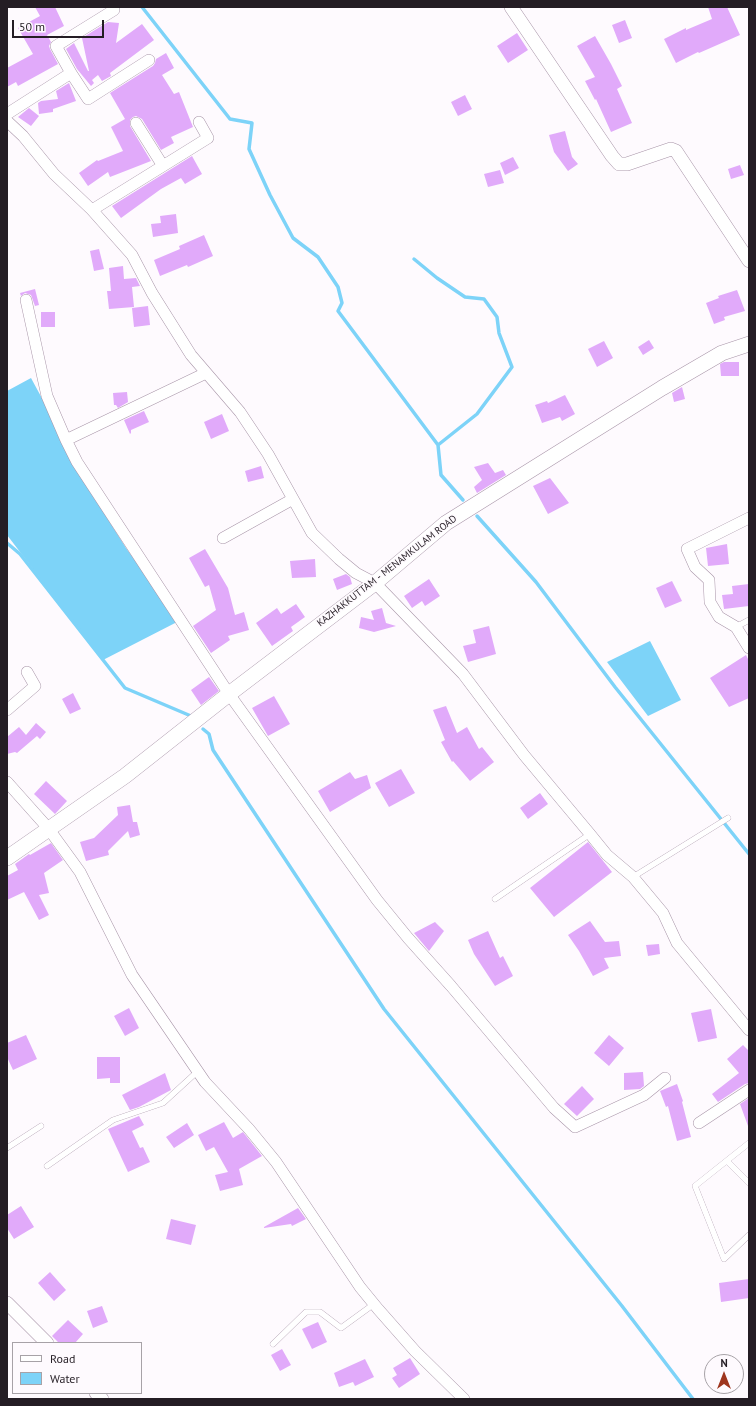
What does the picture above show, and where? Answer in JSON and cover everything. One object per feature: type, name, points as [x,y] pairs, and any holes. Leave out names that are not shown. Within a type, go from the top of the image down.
[{"type":"main road","name":"KAZHAKKUTTAM - MENAMKULAM ROAD","points":[[7,858],[48,828],[125,776],[229,694],[375,583],[446,522],[722,352],[749,344]]},
{"type":"street","points":[[511,7],[612,156],[619,164],[627,164],[671,149],[676,151],[749,261]]},
{"type":"street","points":[[114,10],[56,46],[70,73],[88,99],[149,60]]},
{"type":"street","points":[[7,114],[70,73]]},
{"type":"street","points":[[7,121],[23,136],[54,174],[92,210],[132,255],[152,293],[191,354],[240,412],[268,454],[312,533],[356,573],[375,583],[462,674],[524,755],[590,834],[608,855],[633,877],[663,913],[677,943],[749,1030]]},
{"type":"street","points":[[92,210],[208,138],[199,122]]},
{"type":"street","points":[[136,123],[163,166]]},
{"type":"street","points":[[26,300],[48,396],[66,440],[77,462],[229,694],[382,906],[408,938],[451,986],[554,1108],[574,1127],[644,1095],[666,1078]]},
{"type":"street","points":[[66,440],[206,373]]},
{"type":"street","points":[[223,538],[292,498]]},
{"type":"street","points":[[749,518],[687,549],[695,567],[709,580],[710,602],[719,617],[736,627],[749,648]]},
{"type":"street","points":[[7,710],[35,686],[28,672]]},
{"type":"street","points":[[7,782],[48,828],[80,872],[132,975],[205,1082],[249,1129],[276,1162],[360,1287],[415,1351],[464,1399]]},
{"type":"street","points":[[699,1123],[749,1090]]},
{"type":"street","points":[[7,1303],[45,1342]]},
{"type":"lane","points":[[736,627],[749,620]]},
{"type":"lane","points":[[633,877],[728,818]]},
{"type":"lane","points":[[496,900],[590,834]]},
{"type":"lane","points":[[48,1166],[113,1120],[162,1103],[198,1072]]},
{"type":"lane","points":[[7,1148],[41,1126]]},
{"type":"lane","points":[[749,1143],[695,1186],[724,1259],[749,1235]]},
{"type":"lane","points":[[727,1161],[749,1183]]},
{"type":"lane","points":[[273,1344],[306,1312],[320,1312],[341,1328],[374,1304]]},
{"type":"water","points":[[31,378],[104,513],[126,548],[179,621],[103,660],[7,535],[7,391]]},
{"type":"water","points":[[650,641],[681,700],[648,716],[607,662]]},
{"type":"building","points":[[35,7],[55,7],[64,26],[47,35],[51,42],[49,46],[50,49],[58,64],[18,86],[16,82],[7,87],[7,68],[33,54],[18,28],[40,16]]},
{"type":"building","points":[[708,7],[727,7],[740,35],[699,53],[698,52],[676,63],[664,39],[686,28],[686,30],[712,19]]},
{"type":"building","points":[[625,20],[632,38],[619,43],[612,25]]},
{"type":"building","points":[[108,22],[119,23],[116,43],[142,24],[154,40],[110,73],[111,76],[102,81],[98,75],[92,80],[94,83],[91,86],[77,69],[66,49],[74,43],[89,71],[82,38]]},
{"type":"building","points":[[517,33],[528,50],[508,63],[497,46]]},
{"type":"building","points":[[595,36],[622,86],[617,89],[632,123],[611,132],[596,99],[595,100],[585,81],[595,77],[577,46]]},
{"type":"building","points":[[166,53],[174,68],[162,75],[174,94],[179,92],[193,127],[171,137],[174,143],[161,150],[142,119],[136,116],[133,117],[130,120],[130,126],[151,161],[110,177],[108,172],[88,186],[79,173],[97,160],[98,161],[123,151],[111,127],[125,119],[110,93],[153,66],[156,59]]},
{"type":"building","points":[[69,83],[76,101],[53,109],[53,112],[39,114],[38,103],[41,101],[58,99],[56,91]]},
{"type":"building","points":[[465,95],[472,109],[458,116],[451,102]]},
{"type":"building","points":[[29,108],[39,116],[31,126],[18,117]]},
{"type":"building","points":[[565,131],[572,157],[578,164],[568,171],[554,152],[549,135]]},
{"type":"building","points":[[192,156],[202,174],[185,184],[181,178],[161,189],[121,218],[112,206]]},
{"type":"building","points":[[513,157],[519,168],[505,175],[500,163]]},
{"type":"building","points":[[740,165],[744,175],[731,179],[728,169]]},
{"type":"building","points":[[500,170],[504,183],[488,187],[484,174]]},
{"type":"building","points":[[176,214],[178,233],[153,237],[151,224],[161,223],[160,216]]},
{"type":"building","points":[[204,235],[213,256],[188,267],[187,265],[160,276],[154,260],[180,249],[179,246]]},
{"type":"building","points":[[99,249],[104,269],[94,271],[90,251]]},
{"type":"building","points":[[123,266],[124,279],[136,278],[140,286],[132,287],[134,307],[109,309],[107,291],[111,291],[109,268]]},
{"type":"building","points":[[35,289],[39,305],[35,306],[31,295],[25,293],[21,296],[20,293]]},
{"type":"building","points":[[737,290],[745,311],[724,317],[725,320],[714,324],[706,303],[719,298],[718,296]]},
{"type":"building","points":[[148,306],[150,325],[134,327],[132,308]]},
{"type":"building","points":[[41,312],[55,312],[55,327],[41,327]]},
{"type":"building","points":[[649,340],[654,348],[643,355],[638,347]]},
{"type":"building","points":[[604,341],[613,358],[597,367],[588,349]]},
{"type":"building","points":[[724,362],[739,362],[739,376],[721,376],[720,364]]},
{"type":"building","points":[[682,387],[685,399],[674,402],[672,393]]},
{"type":"building","points":[[127,392],[128,402],[118,408],[114,405],[113,393]]},
{"type":"building","points":[[565,395],[575,414],[562,421],[560,417],[542,423],[535,405],[547,401],[548,403]]},
{"type":"building","points":[[144,411],[149,422],[131,430],[130,434],[124,420]]},
{"type":"building","points":[[222,414],[229,431],[211,439],[204,422]]},
{"type":"building","points":[[488,463],[495,473],[503,470],[506,475],[477,493],[474,487],[482,480],[474,467]]},
{"type":"building","points":[[261,466],[264,478],[248,482],[245,471]]},
{"type":"building","points":[[550,478],[569,503],[548,514],[533,486]]},
{"type":"building","points":[[727,544],[729,564],[708,566],[706,548]]},
{"type":"building","points":[[205,549],[228,588],[235,615],[244,612],[249,630],[228,636],[230,640],[211,653],[193,626],[216,610],[209,585],[205,587],[189,558]]},
{"type":"building","points":[[315,559],[316,577],[292,578],[290,561]]},
{"type":"building","points":[[346,574],[350,577],[352,584],[337,590],[333,579]]},
{"type":"building","points":[[429,579],[440,596],[425,606],[422,601],[412,608],[404,596]]},
{"type":"building","points":[[672,581],[682,601],[665,608],[656,588]]},
{"type":"building","points":[[749,584],[749,606],[724,609],[722,595],[733,594],[732,586]]},
{"type":"building","points":[[296,604],[305,617],[291,627],[293,631],[272,646],[256,623],[277,608],[281,614]]},
{"type":"building","points":[[382,608],[386,623],[396,626],[374,632],[359,628],[361,617],[374,620],[371,611]]},
{"type":"building","points":[[489,626],[496,654],[468,662],[463,646],[476,643],[473,630]]},
{"type":"building","points":[[746,655],[749,661],[749,698],[729,707],[710,678]]},
{"type":"building","points":[[209,677],[219,691],[201,705],[191,690]]},
{"type":"building","points":[[73,693],[81,709],[70,714],[62,699]]},
{"type":"building","points":[[274,696],[290,724],[268,736],[252,708]]},
{"type":"building","points":[[446,706],[457,733],[467,727],[479,749],[482,747],[494,762],[470,781],[453,761],[452,762],[441,742],[445,740],[433,710]]},
{"type":"building","points":[[36,723],[46,732],[40,739],[37,736],[17,753],[7,754],[7,737],[19,727],[26,735]]},
{"type":"building","points":[[401,769],[415,793],[389,807],[375,783]]},
{"type":"building","points":[[350,772],[355,779],[367,775],[371,788],[330,812],[318,791]]},
{"type":"building","points":[[46,781],[67,801],[55,814],[34,794]]},
{"type":"building","points":[[540,793],[548,804],[528,819],[520,808]]},
{"type":"building","points":[[130,805],[133,822],[137,822],[140,835],[130,838],[128,831],[108,851],[109,855],[86,861],[80,842],[94,838],[118,815],[117,807]]},
{"type":"building","points":[[588,842],[612,872],[554,917],[530,888]]},
{"type":"building","points":[[51,843],[63,860],[44,873],[49,893],[39,895],[49,915],[39,920],[24,892],[7,900],[7,876],[18,870],[15,864],[29,854],[30,855]]},
{"type":"building","points":[[590,921],[605,942],[619,941],[621,956],[604,958],[609,968],[593,976],[568,935]]},
{"type":"building","points":[[435,922],[444,931],[429,951],[414,933]]},
{"type":"building","points":[[488,931],[500,958],[503,956],[513,976],[495,986],[474,954],[468,940]]},
{"type":"building","points":[[659,944],[660,954],[648,956],[646,945]]},
{"type":"building","points":[[129,1008],[139,1028],[125,1036],[114,1016]]},
{"type":"building","points":[[711,1009],[717,1038],[698,1042],[691,1013]]},
{"type":"building","points":[[26,1035],[37,1059],[13,1070],[7,1057],[7,1043]]},
{"type":"building","points":[[609,1035],[624,1048],[609,1066],[594,1053]]},
{"type":"building","points":[[743,1045],[749,1051],[749,1083],[745,1084],[718,1102],[712,1094],[739,1073],[727,1059]]},
{"type":"building","points":[[97,1057],[120,1057],[120,1083],[110,1083],[110,1078],[97,1079]]},
{"type":"building","points":[[643,1072],[644,1086],[640,1089],[624,1090],[624,1073]]},
{"type":"building","points":[[165,1073],[171,1090],[139,1107],[130,1110],[122,1095]]},
{"type":"building","points":[[677,1084],[683,1101],[691,1137],[677,1141],[668,1106],[666,1107],[660,1091]]},
{"type":"building","points":[[582,1086],[594,1099],[577,1116],[564,1104]]},
{"type":"building","points":[[749,1098],[749,1125],[748,1126],[740,1104]]},
{"type":"building","points":[[139,1116],[144,1125],[132,1131],[140,1148],[143,1147],[150,1162],[128,1172],[108,1129]]},
{"type":"building","points":[[224,1122],[233,1138],[243,1132],[262,1156],[239,1169],[243,1185],[220,1191],[215,1175],[228,1172],[214,1147],[206,1151],[198,1135]]},
{"type":"building","points":[[187,1123],[194,1135],[174,1148],[166,1137]]},
{"type":"building","points":[[21,1206],[34,1227],[14,1239],[7,1228],[7,1215]]},
{"type":"building","points":[[298,1208],[306,1219],[292,1226],[291,1224],[264,1228],[264,1227]]},
{"type":"building","points":[[171,1219],[196,1225],[191,1245],[166,1239]]},
{"type":"building","points":[[50,1272],[66,1290],[54,1301],[38,1283]]},
{"type":"building","points":[[749,1279],[749,1298],[721,1302],[719,1283]]},
{"type":"building","points":[[102,1306],[108,1322],[93,1328],[87,1311]]},
{"type":"building","points":[[68,1320],[83,1334],[76,1342],[58,1342],[52,1336]]},
{"type":"building","points":[[318,1322],[327,1342],[312,1349],[302,1329]]},
{"type":"building","points":[[282,1349],[291,1365],[280,1371],[271,1355]]},
{"type":"building","points":[[410,1358],[420,1374],[399,1388],[392,1378],[397,1375],[393,1368]]},
{"type":"building","points":[[365,1359],[374,1377],[355,1386],[353,1382],[339,1387],[334,1373]]},
{"type":"waterway","points":[[142,7],[230,119],[252,123],[249,149],[270,195],[293,238],[318,257],[338,287],[342,303],[338,311],[438,445],[477,414],[512,367],[499,333],[497,317],[484,299],[465,297],[437,278],[414,259]]},
{"type":"waterway","points":[[438,445],[441,475],[463,500]]},
{"type":"waterway","points":[[477,516],[536,582],[615,687],[749,854]]},
{"type":"waterway","points":[[7,543],[20,554],[125,688],[191,716]]},
{"type":"waterway","points":[[203,729],[209,734],[213,750],[384,1009],[622,1306],[693,1399]]}]
